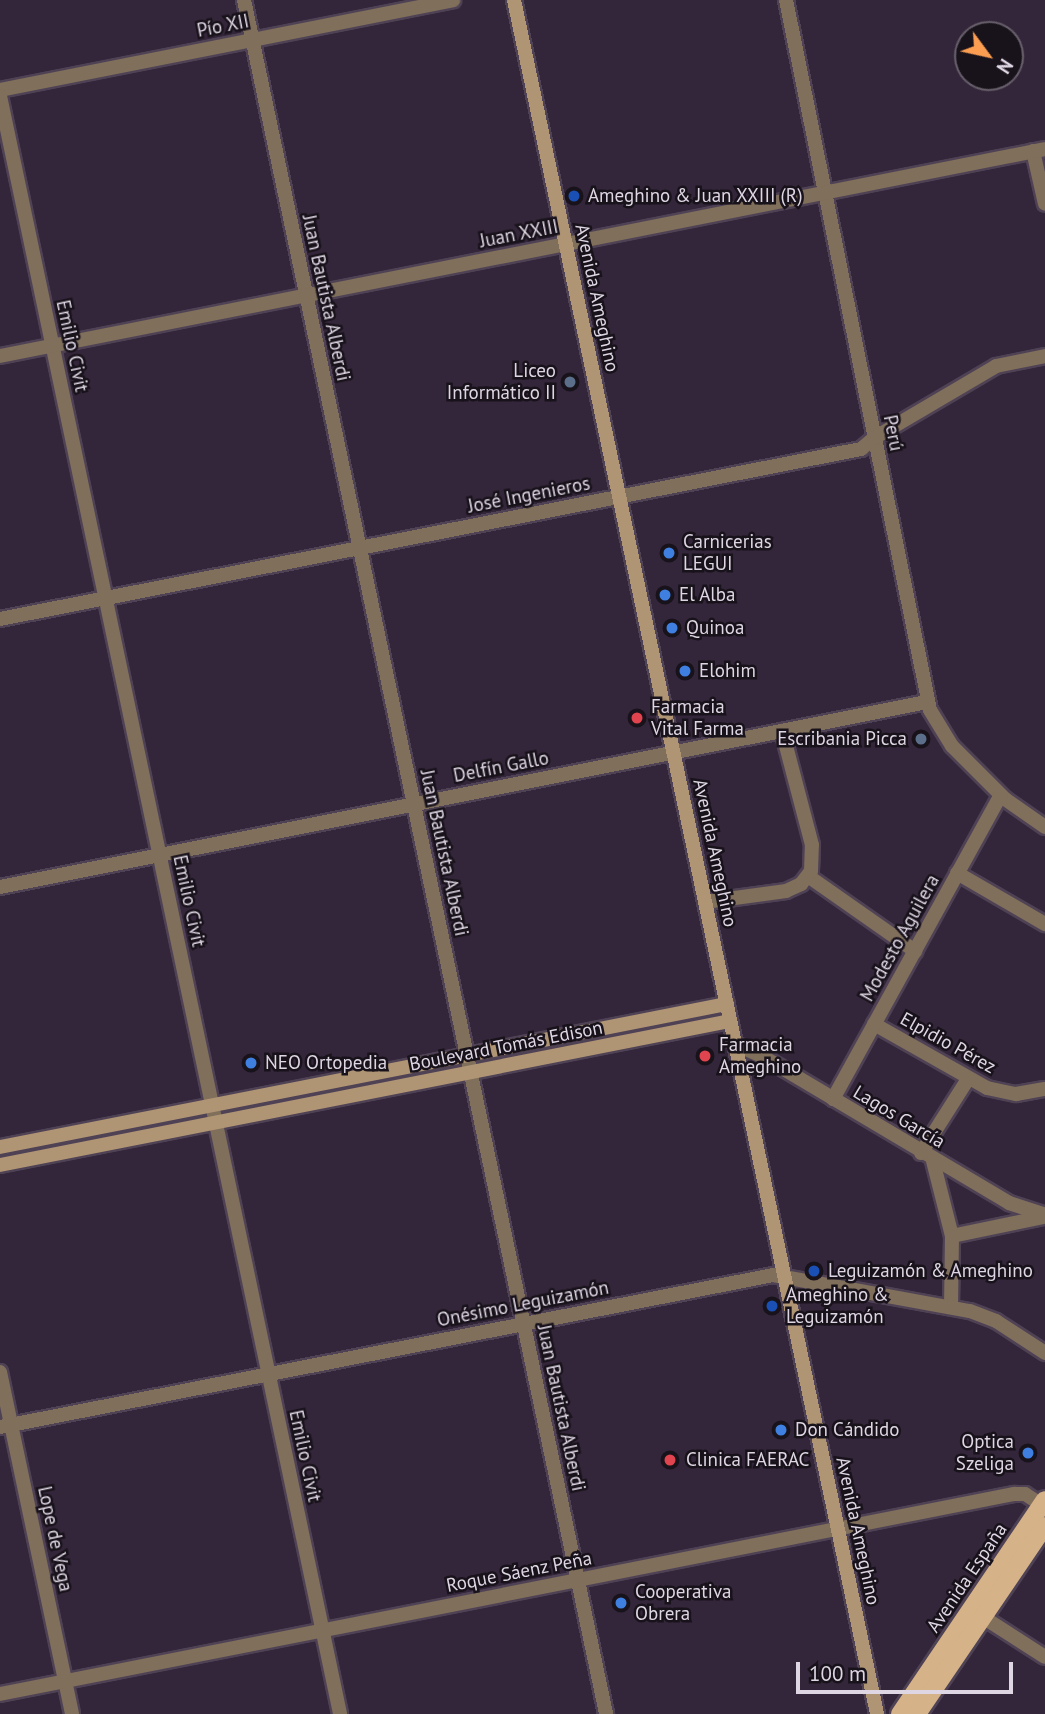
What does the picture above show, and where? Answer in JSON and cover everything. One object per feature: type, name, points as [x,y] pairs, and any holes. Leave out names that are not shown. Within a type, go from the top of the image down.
[{"type":"main road","name":"Avenida Ameghino","points":[[514,0],[877,1714]]},
{"type":"main road","name":"Boulevard Tomás Edison","points":[[0,1147],[727,1004]]},
{"type":"main road","name":"Boulevard Tomás Edison","points":[[0,1165],[730,1021]]},
{"type":"main road","name":"Avenida España","points":[[900,1714],[1040,1532],[1044,1507]]},
{"type":"main road","name":"Avenida España","points":[[921,1709],[1044,1507]]},
{"type":"main road","points":[[909,1714],[921,1709]]},
{"type":"street","name":"Juan Bautista Alberdi","points":[[244,0],[606,1714]]},
{"type":"street","name":"Pío XII","points":[[0,90],[453,0]]},
{"type":"street","name":"Perú","points":[[786,0],[928,702],[937,725],[947,740],[1000,795],[1045,827]]},
{"type":"street","name":"Emilio Civit","points":[[0,96],[340,1714]]},
{"type":"street","name":"Juan XXIII","points":[[0,356],[1039,150]]},
{"type":"street","points":[[1039,150],[1045,204]]},
{"type":"street","name":"José Ingenieros","points":[[0,620],[861,449],[874,438],[996,366],[1045,356]]},
{"type":"street","name":"Delfín Gallo","points":[[0,887],[928,702]]},
{"type":"street","points":[[705,902],[786,891],[801,884],[808,876],[813,850],[782,731]]},
{"type":"street","name":"Modesto Aguilera","points":[[833,1099],[1000,795]]},
{"type":"street","points":[[957,873],[1045,924]]},
{"type":"street","points":[[808,876],[915,951]]},
{"type":"street","name":"Elpidio Pérez","points":[[874,1024],[968,1079],[1009,1094],[1045,1089]]},
{"type":"street","name":"Lagos García","points":[[735,1044],[755,1052],[927,1157],[1014,1206],[1045,1216]]},
{"type":"street","points":[[951,1306],[952,1236],[927,1157],[968,1079]]},
{"type":"street","name":"Lagos García","points":[[952,1236],[1045,1216]]},
{"type":"street","name":"Onésimo Leguizamón","points":[[6,1426],[762,1276],[784,1275],[951,1306],[990,1318],[1045,1353]]},
{"type":"street","name":"Lope de Vega","points":[[0,1372],[6,1426],[72,1714]]},
{"type":"street","name":"Roque Sáenz Peña","points":[[0,1694],[1014,1493],[1025,1494],[1044,1507]]},
{"type":"street","points":[[977,1613],[1045,1657]]},
{"type":"place","name":"Ameghino & Juan XXIII (R)","points":[[574,196]]},
{"type":"place","name":"Liceo Informático II","points":[[570,382]]},
{"type":"place","name":"Carnicerias LEGUI","points":[[669,553]]},
{"type":"place","name":"El Alba","points":[[665,595]]},
{"type":"place","name":"Quinoa","points":[[672,628]]},
{"type":"place","name":"Elohim","points":[[685,671]]},
{"type":"place","name":"Farmacia Vital Farma","points":[[637,718]]},
{"type":"place","name":"Escribania Picca","points":[[921,739]]},
{"type":"place","name":"Farmacia Ameghino","points":[[705,1056]]},
{"type":"place","name":"NEO Ortopedia","points":[[251,1063]]},
{"type":"place","name":"Leguizamón & Ameghino","points":[[814,1271]]},
{"type":"place","name":"Ameghino & Leguizamón","points":[[772,1306]]},
{"type":"place","name":"Don Cándido","points":[[781,1430]]},
{"type":"place","name":"Optica Szeliga","points":[[1028,1453]]},
{"type":"place","name":"Clinica FAERAC","points":[[670,1460]]},
{"type":"place","name":"Cooperativa Obrera","points":[[621,1603]]}]
